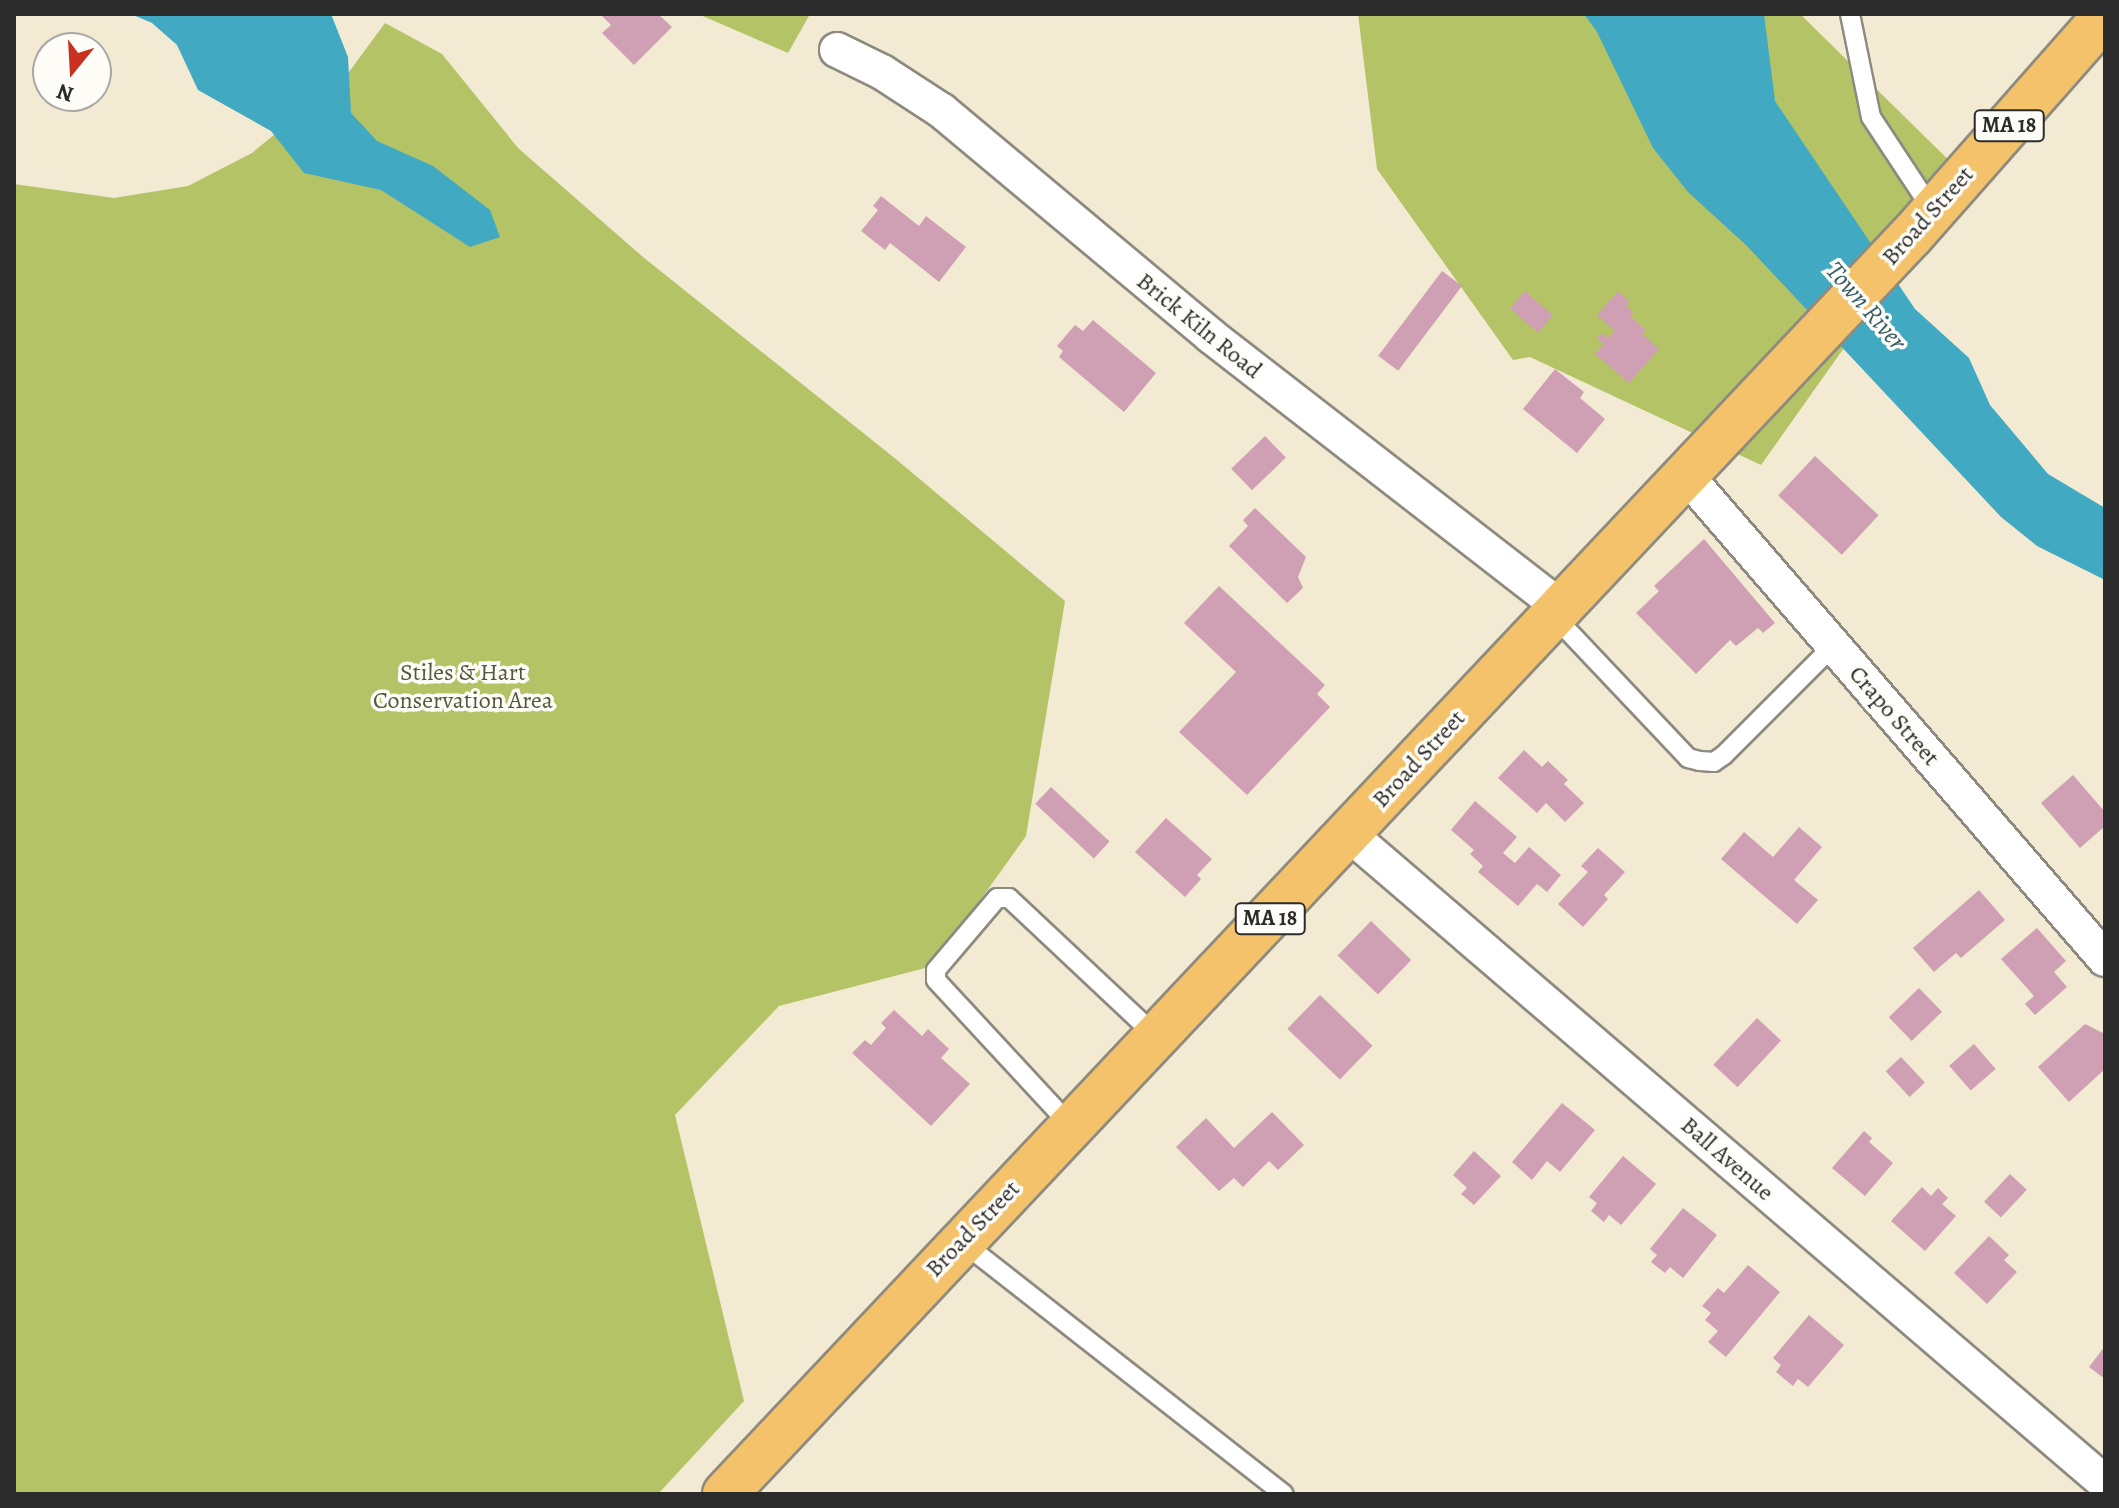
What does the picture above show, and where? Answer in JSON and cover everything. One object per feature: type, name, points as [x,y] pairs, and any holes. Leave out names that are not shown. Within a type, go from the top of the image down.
[{"type":"main road","name":"Broad Street","points":[[725,1494],[961,1241],[1158,1038],[1684,473],[1922,223],[2105,16]]},
{"type":"street","name":"Brick Kiln Road","points":[[837,50],[882,72],[942,111],[1256,372],[1556,610]]},
{"type":"street","name":"Crapo Street","points":[[1684,473],[2105,959]]},
{"type":"street","name":"Ball Avenue","points":[[1349,834],[2105,1483]]},
{"type":"lane","points":[[1850,14],[1871,117],[1922,223]]},
{"type":"lane","points":[[1556,610],[1688,758],[1700,761],[1714,762],[1724,755],[1833,646]]},
{"type":"lane","points":[[1072,1127],[936,980],[936,970],[997,898],[1009,898],[1158,1038]]},
{"type":"lane","points":[[961,1241],[1284,1494]]},
{"type":"green space","points":[[698,14],[810,14],[788,53]]},
{"type":"green space","points":[[1358,14],[1800,14],[1969,180],[1941,211],[1761,465],[1530,357],[1513,360],[1377,169]]},
{"type":"green space","name":"Stiles & Hart Conservation Area","points":[[385,23],[442,54],[518,148],[643,257],[897,460],[1065,601],[1026,836],[933,966],[779,1006],[675,1115],[744,1401],[658,1494],[14,1494],[14,184],[114,198],[188,186],[252,153],[346,76]]},
{"type":"water","points":[[131,14],[331,14],[348,57],[351,113],[377,141],[433,166],[490,210],[500,237],[470,247],[381,190],[304,173],[271,131],[198,90],[177,45],[152,23]]},
{"type":"water","name":"Town River","points":[[1584,14],[1764,14],[1775,101],[1915,309],[1969,358],[1990,405],[2048,474],[2105,508],[2105,580],[2037,546],[2001,517],[1747,246],[1688,192],[1653,148],[1597,32]]},
{"type":"building","points":[[600,14],[658,14],[672,27],[634,65],[602,33],[611,25]]},
{"type":"building","points":[[881,196],[919,226],[926,216],[966,247],[939,282],[890,243],[885,250],[861,231],[878,210],[873,206]]},
{"type":"building","points":[[1442,271],[1462,286],[1398,371],[1378,356]]},
{"type":"building","points":[[1525,291],[1553,315],[1538,333],[1510,308]]},
{"type":"building","points":[[1618,291],[1629,301],[1626,306],[1633,312],[1630,316],[1646,330],[1642,334],[1659,349],[1629,383],[1595,354],[1604,344],[1597,338],[1602,333],[1608,338],[1615,331],[1597,315]]},
{"type":"building","points":[[1093,320],[1156,373],[1124,412],[1059,357],[1063,351],[1057,346],[1075,325],[1083,331]]},
{"type":"building","points":[[1555,369],[1584,392],[1580,398],[1605,419],[1577,453],[1523,409]]},
{"type":"building","points":[[1265,436],[1286,458],[1252,490],[1231,469]]},
{"type":"building","points":[[1815,456],[1879,515],[1842,555],[1778,495]]},
{"type":"building","points":[[1255,508],[1306,557],[1298,577],[1303,588],[1287,603],[1229,546],[1248,526],[1243,520]]},
{"type":"building","points":[[1704,539],[1775,623],[1763,633],[1758,628],[1736,646],[1730,640],[1696,674],[1636,613],[1659,591],[1654,586]]},
{"type":"building","points":[[1219,586],[1325,685],[1317,694],[1330,707],[1247,795],[1179,732],[1236,672],[1184,623]]},
{"type":"building","points":[[1524,750],[1542,767],[1548,761],[1568,780],[1564,784],[1584,803],[1565,822],[1546,803],[1537,813],[1498,778]]},
{"type":"building","points":[[2073,775],[2105,812],[2105,826],[2080,848],[2041,803]]},
{"type":"building","points":[[1051,787],[1110,842],[1094,858],[1035,804]]},
{"type":"building","points":[[1475,801],[1517,837],[1503,853],[1515,863],[1529,847],[1561,875],[1547,892],[1537,884],[1518,906],[1478,872],[1483,866],[1470,854],[1474,850],[1451,830]]},
{"type":"building","points":[[1166,818],[1212,859],[1197,875],[1201,879],[1185,897],[1135,852]]},
{"type":"building","points":[[1799,827],[1822,847],[1794,880],[1818,900],[1797,924],[1721,859],[1744,832],[1773,857]]},
{"type":"building","points":[[1598,848],[1625,872],[1604,895],[1608,899],[1583,927],[1558,904],[1588,872],[1581,866]]},
{"type":"building","points":[[1979,890],[2005,920],[1961,958],[1956,953],[1934,972],[1913,948]]},
{"type":"building","points":[[1371,921],[1411,960],[1378,994],[1338,956]]},
{"type":"building","points":[[2037,928],[2066,961],[2054,972],[2067,987],[2035,1015],[2025,1004],[2034,996],[2001,959]]},
{"type":"building","points":[[1919,988],[1942,1012],[1912,1041],[1889,1017]]},
{"type":"building","points":[[1320,995],[1373,1046],[1340,1080],[1287,1029]]},
{"type":"building","points":[[894,1010],[922,1036],[928,1029],[949,1049],[941,1058],[970,1084],[931,1126],[852,1053],[865,1040],[871,1045],[886,1028],[881,1023]]},
{"type":"building","points":[[1757,1018],[1781,1041],[1737,1087],[1713,1065]]},
{"type":"building","points":[[2085,1024],[2105,1034],[2105,1069],[2069,1102],[2038,1067]]},
{"type":"building","points":[[1974,1044],[1996,1069],[1971,1091],[1949,1066]]},
{"type":"building","points":[[1901,1057],[1925,1083],[1910,1097],[1886,1071]]},
{"type":"building","points":[[1562,1103],[1595,1130],[1560,1172],[1547,1161],[1532,1180],[1512,1162]]},
{"type":"building","points":[[1272,1112],[1304,1145],[1278,1170],[1269,1161],[1243,1187],[1234,1178],[1219,1191],[1176,1147],[1206,1118],[1234,1148]]},
{"type":"building","points":[[1864,1131],[1872,1138],[1869,1142],[1893,1163],[1865,1196],[1832,1168]]},
{"type":"building","points":[[1474,1151],[1501,1176],[1474,1205],[1461,1194],[1467,1188],[1453,1175]]},
{"type":"building","points":[[1623,1156],[1656,1184],[1621,1225],[1609,1215],[1604,1222],[1591,1211],[1597,1203],[1589,1197]]},
{"type":"building","points":[[2010,1174],[2027,1190],[2001,1217],[1984,1202]]},
{"type":"building","points":[[1922,1187],[1931,1196],[1938,1188],[1948,1198],[1942,1204],[1956,1216],[1925,1251],[1891,1221]]},
{"type":"building","points":[[1683,1208],[1717,1235],[1683,1278],[1670,1267],[1665,1273],[1651,1262],[1657,1255],[1650,1249]]},
{"type":"building","points":[[1989,1236],[2009,1255],[2004,1260],[2017,1272],[1987,1304],[1954,1273]]},
{"type":"building","points":[[1748,1265],[1780,1292],[1726,1357],[1708,1342],[1718,1331],[1705,1320],[1711,1313],[1702,1306],[1718,1288],[1724,1293]]},
{"type":"building","points":[[1809,1315],[1844,1345],[1808,1387],[1798,1379],[1793,1386],[1776,1372],[1781,1365],[1773,1358]]},
{"type":"building","points":[[2105,1346],[2105,1379],[2089,1367]]}]
